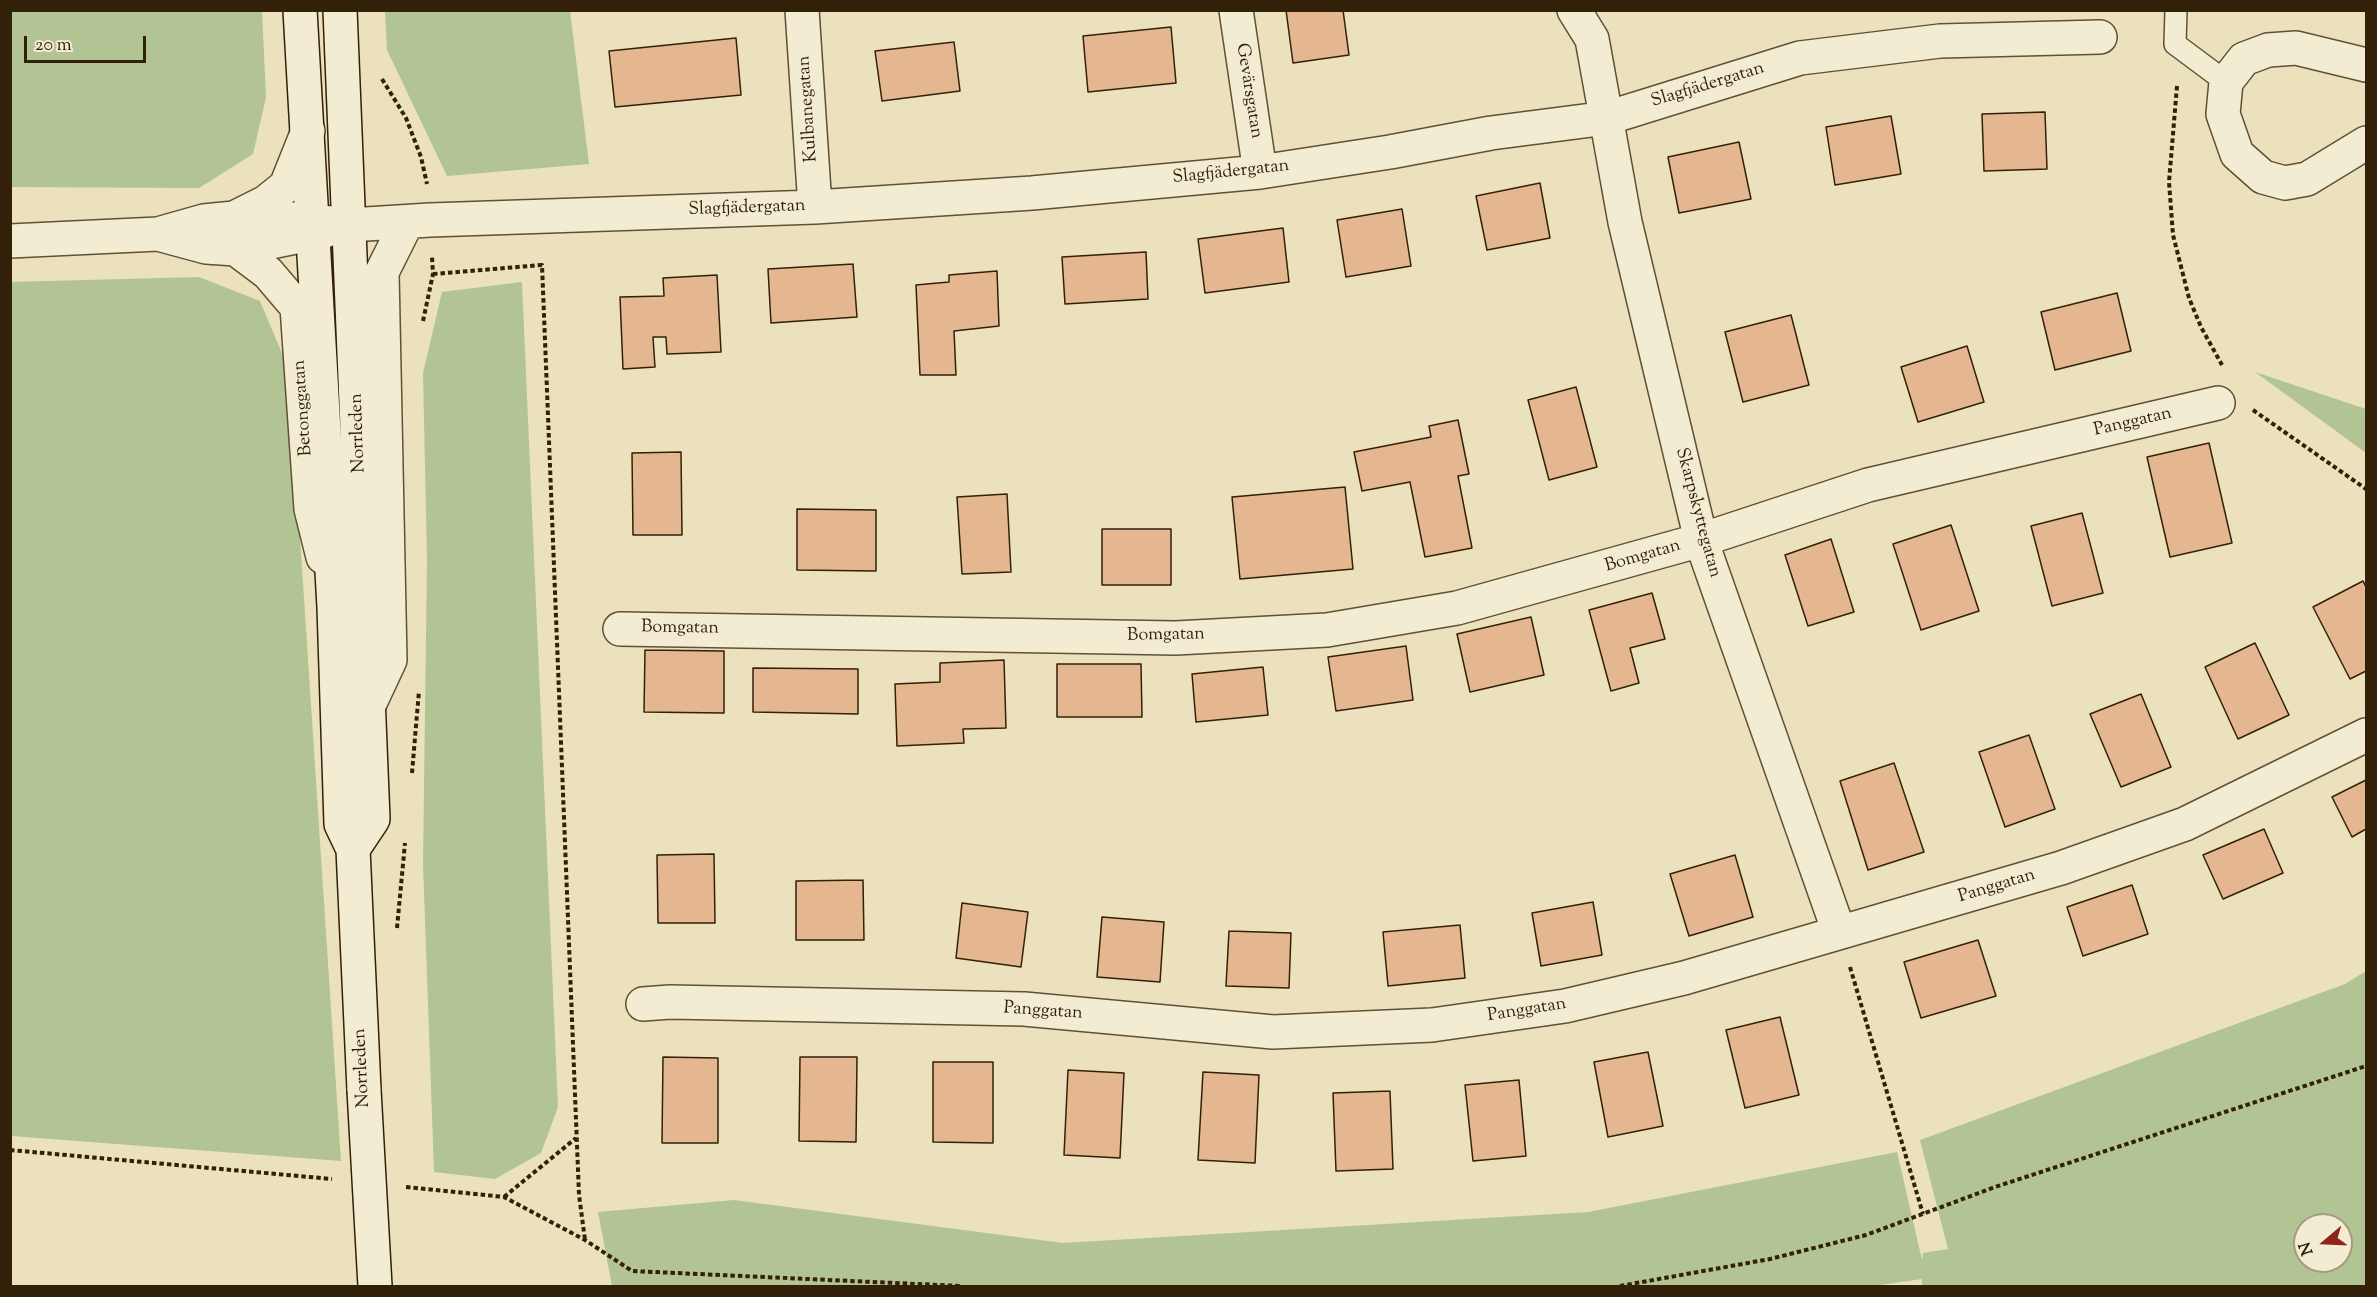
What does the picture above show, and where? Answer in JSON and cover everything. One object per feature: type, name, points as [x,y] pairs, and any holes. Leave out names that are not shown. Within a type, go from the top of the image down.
[{"type":"street","name":"Norrleden","points":[[300,10],[332,592],[341,824],[353,849],[375,1287]]},
{"type":"street","name":"Norrleden","points":[[340,10],[373,819],[353,849]]},
{"type":"street","name":"Kulbanegatan","points":[[802,10],[815,207]]},
{"type":"street","name":"Gevärsgatan","points":[[1236,10],[1260,172]]},
{"type":"street","name":"Skarpskyttegatan","points":[[1574,10],[1592,39],[1625,222],[1701,540],[1839,932]]},
{"type":"street","name":"Slagfjädergatan","points":[[350,225],[815,207],[1032,193],[1260,172],[1390,152],[1491,133],[1607,117],[1800,58],[1940,40],[2100,37]]},
{"type":"street","points":[[2367,65],[2296,48],[2268,50],[2244,59],[2226,82],[2223,114],[2237,154],[2263,177],[2285,183],[2307,179],[2367,143]]},
{"type":"street","points":[[235,233],[285,186],[308,131]]},
{"type":"street","points":[[10,241],[158,234],[204,221],[235,233],[273,217],[312,228],[350,225]]},
{"type":"street","points":[[369,705],[390,660],[382,272],[407,222]]},
{"type":"street","name":"Betonggatan","points":[[235,233],[297,307],[311,509],[332,592]]},
{"type":"street","name":"Panggatan","points":[[1701,540],[1868,485],[2222,389]]},
{"type":"street","name":"Bomgatan","points":[[620,629],[1176,638],[1327,630],[1457,608],[1701,540]]},
{"type":"street","name":"Panggatan","points":[[643,1005],[670,1002],[1024,1009],[1272,1032],[1432,1025],[1566,1006],[1684,978],[2061,868],[2185,824],[2367,735]]},
{"type":"lane","points":[[2176,10],[2175,44],[2226,82]]},
{"type":"path","points":[[2175,44],[2177,101],[2169,182],[2173,235],[2189,298],[2222,389]]},
{"type":"path","points":[[434,274],[542,265],[579,1195],[585,1240]]},
{"type":"path","points":[[2252,409],[2367,489]]},
{"type":"path","points":[[1839,932],[1923,1214]]},
{"type":"path","points":[[1620,1287],[1770,1259],[1866,1235],[1995,1187],[2367,1066]]},
{"type":"path","points":[[504,1197],[577,1137]]},
{"type":"path","points":[[10,1150],[343,1180]]},
{"type":"path","points":[[400,1186],[504,1197],[585,1240],[632,1271],[962,1287]]},
{"type":"green space","points":[[11,10],[262,11],[266,97],[253,154],[199,188],[11,187]]},
{"type":"green space","points":[[385,11],[570,11],[589,164],[447,176],[387,50]]},
{"type":"green space","points":[[199,277],[260,301],[289,370],[341,1161],[11,1136],[10,282]]},
{"type":"green space","points":[[522,282],[558,1107],[541,1153],[495,1179],[434,1172],[423,864],[427,561],[423,373],[442,292]]},
{"type":"green space","points":[[2255,372],[2366,409],[2366,453]]},
{"type":"green space","points":[[2366,971],[2366,1286],[1922,1286],[1922,1279],[1874,1286],[612,1286],[598,1212],[734,1200],[1063,1243],[1588,1212],[1897,1152],[1922,1260],[1923,1253],[1948,1249],[1920,1140],[2345,984]]},
{"type":"building","points":[[1286,10],[1343,10],[1349,55],[1293,63]]},
{"type":"building","points":[[1171,27],[1176,83],[1088,92],[1083,36]]},
{"type":"building","points":[[736,38],[741,95],[615,107],[609,51]]},
{"type":"building","points":[[954,42],[960,91],[882,101],[875,51]]},
{"type":"building","points":[[2045,112],[2047,169],[1984,171],[1982,114]]},
{"type":"building","points":[[1891,116],[1901,174],[1835,185],[1826,127]]},
{"type":"building","points":[[1739,142],[1751,199],[1679,213],[1668,157]]},
{"type":"building","points":[[1540,183],[1550,238],[1487,250],[1476,196]]},
{"type":"building","points":[[1402,209],[1411,266],[1346,277],[1337,220]]},
{"type":"building","points":[[1283,228],[1289,282],[1205,293],[1198,239]]},
{"type":"building","points":[[1146,252],[1148,299],[1065,304],[1062,257]]},
{"type":"building","points":[[853,264],[857,317],[771,323],[768,269]]},
{"type":"building","points":[[997,271],[999,326],[954,331],[956,375],[920,375],[916,285],[949,282],[949,275]]},
{"type":"building","points":[[717,275],[721,352],[667,354],[666,337],[653,337],[655,367],[623,369],[620,297],[664,296],[663,278]]},
{"type":"building","points":[[2117,293],[2131,351],[2055,370],[2041,312]]},
{"type":"building","points":[[1791,315],[1809,385],[1743,402],[1725,332]]},
{"type":"building","points":[[1967,346],[1984,402],[1918,422],[1901,367]]},
{"type":"building","points":[[1576,387],[1597,467],[1549,480],[1528,400]]},
{"type":"building","points":[[1458,420],[1469,474],[1458,476],[1472,548],[1425,557],[1410,482],[1362,491],[1354,452],[1431,437],[1429,426]]},
{"type":"building","points":[[2209,443],[2232,543],[2170,557],[2147,457]]},
{"type":"building","points":[[681,452],[682,535],[633,535],[632,453]]},
{"type":"building","points":[[1345,487],[1353,569],[1240,579],[1232,497]]},
{"type":"building","points":[[1007,494],[1011,572],[962,574],[957,497]]},
{"type":"building","points":[[797,509],[876,510],[876,571],[797,570]]},
{"type":"building","points":[[2082,513],[2103,593],[2052,606],[2031,526]]},
{"type":"building","points":[[1951,525],[1979,611],[1921,630],[1893,544]]},
{"type":"building","points":[[1102,529],[1171,529],[1171,585],[1102,585]]},
{"type":"building","points":[[1831,539],[1854,612],[1808,626],[1785,555]]},
{"type":"building","points":[[2363,581],[2366,587],[2366,671],[2350,679],[2313,607]]},
{"type":"building","points":[[1652,593],[1665,639],[1630,648],[1639,683],[1611,691],[1589,610]]},
{"type":"building","points":[[1531,617],[1544,675],[1470,692],[1457,634]]},
{"type":"building","points":[[2255,643],[2289,715],[2238,739],[2205,667]]},
{"type":"building","points":[[1406,646],[1413,700],[1336,711],[1328,657]]},
{"type":"building","points":[[645,650],[724,651],[724,713],[644,712]]},
{"type":"building","points":[[1004,660],[1006,728],[963,729],[964,743],[897,746],[895,684],[940,682],[940,663]]},
{"type":"building","points":[[1057,664],[1141,664],[1142,717],[1057,717]]},
{"type":"building","points":[[1263,667],[1268,715],[1196,722],[1192,674]]},
{"type":"building","points":[[753,668],[858,669],[858,714],[753,712]]},
{"type":"building","points":[[2141,694],[2171,767],[2121,787],[2090,714]]},
{"type":"building","points":[[2029,735],[2055,809],[2005,827],[1979,752]]},
{"type":"building","points":[[1894,763],[1924,852],[1868,870],[1840,781]]},
{"type":"building","points":[[2366,780],[2366,829],[2352,837],[2332,797]]},
{"type":"building","points":[[2264,829],[2283,873],[2223,899],[2203,855]]},
{"type":"building","points":[[714,854],[715,923],[658,923],[657,855]]},
{"type":"building","points":[[1735,855],[1753,917],[1689,936],[1670,874]]},
{"type":"building","points":[[863,880],[864,940],[796,940],[796,881]]},
{"type":"building","points":[[2132,885],[2148,934],[2083,956],[2067,907]]},
{"type":"building","points":[[1593,902],[1602,955],[1541,966],[1532,913]]},
{"type":"building","points":[[962,903],[1028,912],[1021,967],[956,958]]},
{"type":"building","points":[[1102,917],[1164,922],[1160,982],[1097,977]]},
{"type":"building","points":[[1460,925],[1465,978],[1388,986],[1383,932]]},
{"type":"building","points":[[1229,931],[1291,933],[1289,988],[1226,986]]},
{"type":"building","points":[[1978,940],[1996,996],[1921,1018],[1904,962]]},
{"type":"building","points":[[1780,1017],[1799,1095],[1745,1108],[1726,1030]]},
{"type":"building","points":[[1648,1052],[1663,1126],[1608,1137],[1594,1062]]},
{"type":"building","points":[[663,1057],[718,1058],[718,1143],[662,1143]]},
{"type":"building","points":[[800,1057],[857,1057],[856,1142],[799,1141]]},
{"type":"building","points":[[933,1062],[993,1062],[993,1143],[933,1142]]},
{"type":"building","points":[[1068,1070],[1124,1073],[1120,1158],[1064,1155]]},
{"type":"building","points":[[1203,1072],[1259,1075],[1255,1163],[1198,1160]]},
{"type":"building","points":[[1519,1080],[1526,1156],[1473,1161],[1465,1085]]},
{"type":"building","points":[[1390,1091],[1393,1169],[1336,1171],[1333,1093]]}]
